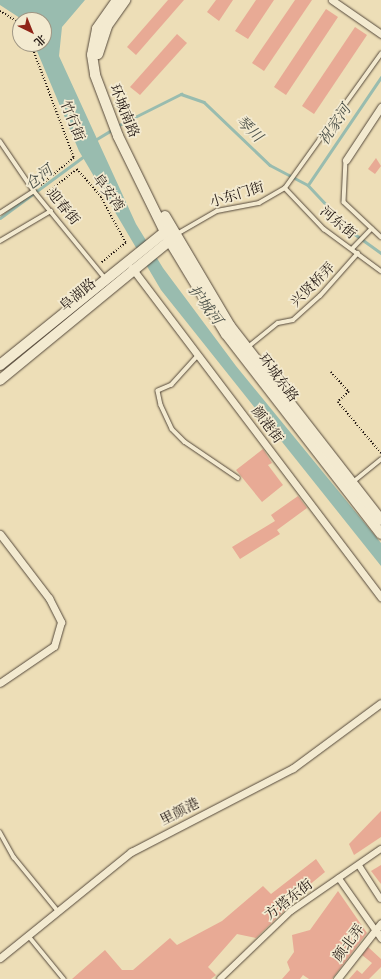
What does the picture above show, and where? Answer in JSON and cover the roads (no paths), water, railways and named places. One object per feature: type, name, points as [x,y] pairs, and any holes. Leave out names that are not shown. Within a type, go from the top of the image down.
[{"type":"main road","name":"环城南路","points":[[117,0],[99,24],[92,55],[95,75],[121,135],[170,233]]},
{"type":"main road","name":"环城南路","points":[[113,116],[99,69],[98,52],[107,26],[125,0]]},
{"type":"main road","name":"阜湖路","points":[[0,365],[135,262],[170,233]]},
{"type":"main road","name":"环城东路","points":[[170,233],[244,350],[348,486],[381,534]]},
{"type":"main road","name":"阜湖路","points":[[0,380],[108,282]]},
{"type":"main road","name":"环城东路","points":[[348,486],[381,520]]},
{"type":"street","points":[[332,0],[381,34]]},
{"type":"street","points":[[346,160],[381,107]]},
{"type":"street","name":"颜港街","points":[[135,262],[198,356],[381,597]]},
{"type":"street","points":[[0,534],[49,598],[61,622],[54,646],[0,683]]},
{"type":"street","name":"里颜港","points":[[0,958],[131,852],[293,768],[381,703]]},
{"type":"street","name":"方塔东街","points":[[220,979],[291,910],[381,849]]},
{"type":"street","points":[[359,865],[381,899]]},
{"type":"street","points":[[339,878],[381,938]]},
{"type":"street","name":"颜北弄","points":[[337,979],[381,923]]},
{"type":"lane","points":[[285,188],[299,171],[381,54]]},
{"type":"lane","name":"迎春街","points":[[0,141],[34,191],[108,282]]},
{"type":"lane","points":[[346,160],[344,202],[381,237]]},
{"type":"lane","name":"小东门街","points":[[170,233],[217,211],[259,202],[285,188]]},
{"type":"lane","name":"河东街","points":[[285,188],[324,229],[381,271]]},
{"type":"lane","points":[[0,213],[34,191]]},
{"type":"lane","points":[[0,241],[51,211]]},
{"type":"lane","points":[[170,233],[183,228]]},
{"type":"lane","points":[[352,249],[371,229]]},
{"type":"lane","name":"兴贤桥弄","points":[[244,350],[278,322],[293,320],[320,296],[358,253]]},
{"type":"lane","points":[[198,356],[172,385],[158,392],[161,406],[172,429],[185,442],[238,478]]},
{"type":"lane","points":[[348,486],[381,459]]},
{"type":"lane","points":[[0,832],[14,857],[58,911]]},
{"type":"lane","points":[[28,935],[64,979]]},
{"type":"waterway","name":"祝家河","points":[[308,185],[381,77]]},
{"type":"waterway","name":"琴川","points":[[117,126],[181,94],[204,102],[270,165],[308,185],[352,232],[381,253]]},
{"type":"waterway","name":"琴川","points":[[95,140],[113,129]]},
{"type":"waterway","name":"仓河","points":[[0,218],[84,156]]},
{"type":"water label","name":"护城河","points":[[205,305]]}]
